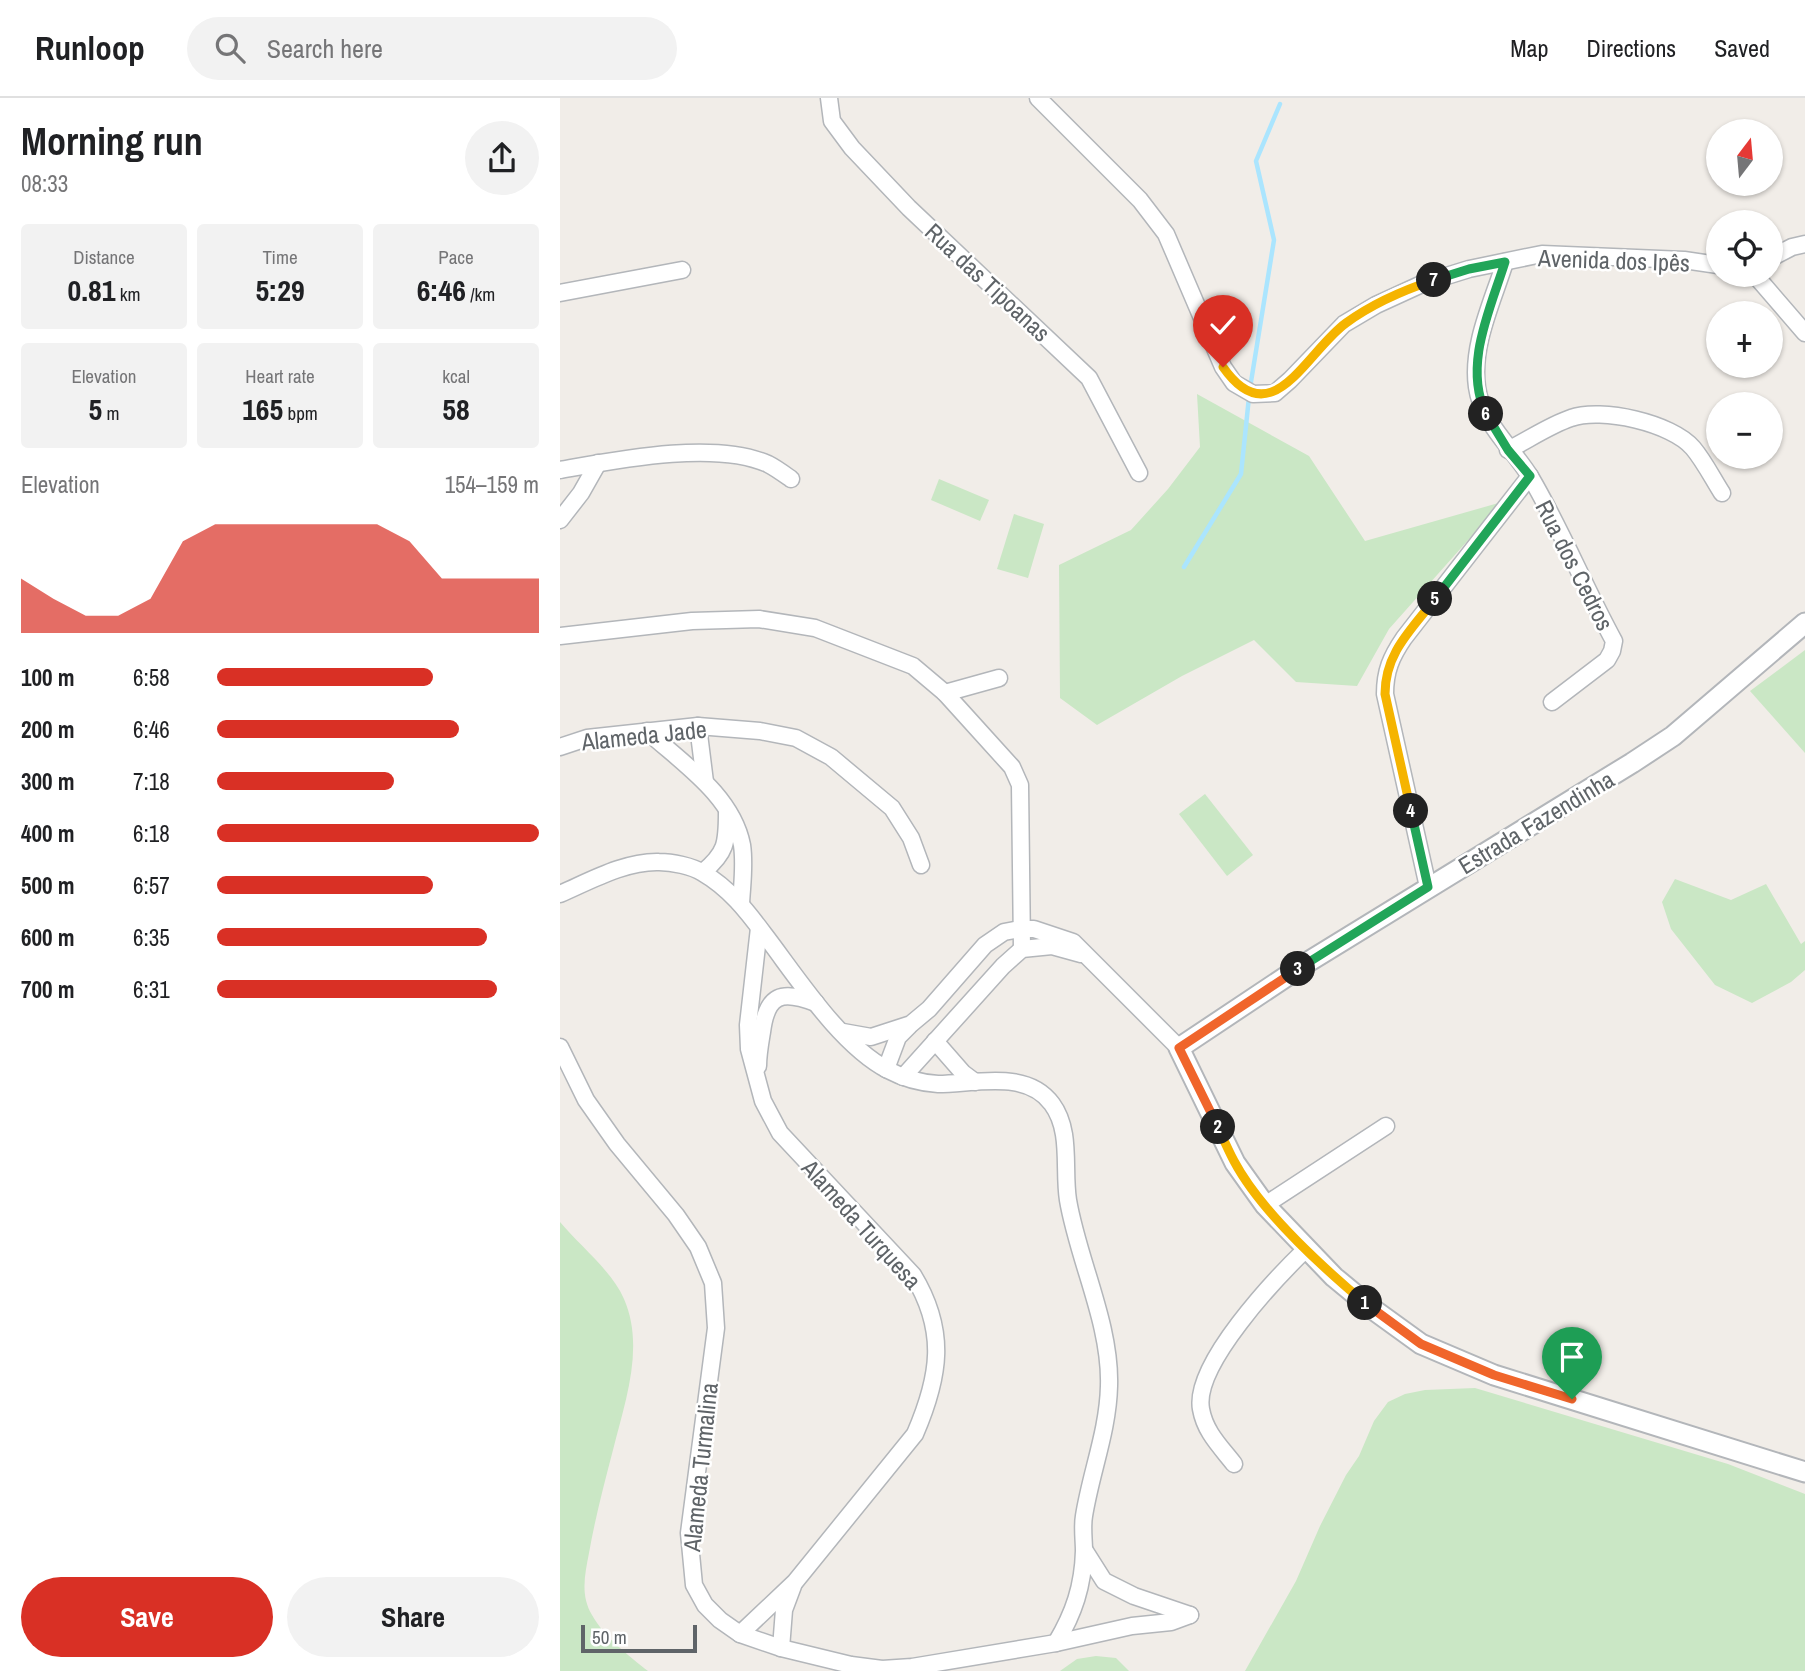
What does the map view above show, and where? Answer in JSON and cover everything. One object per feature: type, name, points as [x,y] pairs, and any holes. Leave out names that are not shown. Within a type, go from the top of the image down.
[{"type":"street","name":"Rua das Tipoanas","points":[[829,98],[832,121],[852,148],[909,208],[1089,378],[1139,473]]},
{"type":"street","name":"Avenida dos Ipês","points":[[1038,98],[1140,200],[1166,234],[1223,367],[1234,383],[1253,394],[1275,393],[1345,324],[1376,305],[1424,284],[1469,269],[1542,254],[1706,263]]},
{"type":"street","points":[[1783,252],[1805,244]]},
{"type":"street","name":"Rua dos Cedros","points":[[1505,262],[1476,359],[1477,388],[1484,412],[1508,450],[1530,476],[1614,641],[1607,660],[1552,702]]},
{"type":"street","points":[[560,293],[682,270]]},
{"type":"street","points":[[1765,287],[1805,333]]},
{"type":"street","points":[[1508,450],[1572,417],[1591,415],[1645,421],[1692,446],[1722,493]]},
{"type":"street","points":[[560,470],[651,456],[718,454],[739,456],[768,464],[791,479]]},
{"type":"street","points":[[560,520],[581,493],[598,463]]},
{"type":"street","points":[[1428,887],[1385,694],[1385,676],[1391,658],[1404,638],[1530,476]]},
{"type":"street","points":[[560,636],[692,621],[759,619],[815,628],[913,666],[945,693],[1012,767],[1020,785],[1022,949]]},
{"type":"street","name":"Estrada Fazendinha","points":[[1179,1048],[1308,962],[1673,736],[1805,623]]},
{"type":"street","points":[[945,693],[999,678]]},
{"type":"street","points":[[698,726],[705,782]]},
{"type":"street","name":"Alameda Jade","points":[[560,747],[587,738],[698,726],[760,731],[796,738],[831,757],[892,808],[911,838],[921,865]]},
{"type":"street","points":[[647,731],[705,782],[737,828],[744,864],[741,904]]},
{"type":"street","points":[[702,872],[718,859],[724,849],[727,811]]},
{"type":"street","points":[[560,894],[634,865],[659,862],[702,872],[741,904],[817,1004],[869,1058],[903,1077],[935,1084],[1005,1082],[1026,1085],[1041,1091],[1054,1105],[1062,1123],[1068,1196],[1076,1237],[1107,1350],[1109,1384],[1106,1425],[1083,1518],[1083,1578],[1069,1622],[1056,1643]]},
{"type":"street","name":"Alameda Turquesa","points":[[740,1633],[795,1582],[915,1434],[925,1412],[937,1352],[927,1298],[913,1275],[780,1133],[763,1101],[749,1049],[748,1025],[760,928]]},
{"type":"street","points":[[886,1069],[898,1037],[929,1009],[985,945],[1004,932],[1020,929],[1034,929],[1063,937],[1090,957],[1179,1048],[1235,1163],[1265,1205],[1334,1277],[1421,1344],[1494,1375],[1805,1472]]},
{"type":"street","points":[[985,945],[1003,966]]},
{"type":"street","points":[[903,1077],[1003,966],[1022,949],[1052,946],[1090,957]]},
{"type":"street","name":"Alameda Turquesa","points":[[758,1083],[758,1053],[768,1005],[776,998],[788,996],[800,997],[817,1004]]},
{"type":"street","points":[[929,1009],[947,1028]]},
{"type":"street","points":[[843,1032],[871,1037],[911,1024]]},
{"type":"street","points":[[935,1041],[963,1073],[975,1082]]},
{"type":"street","name":"Alameda Turmalina","points":[[560,1047],[586,1100],[617,1144],[676,1215],[698,1247],[713,1283],[716,1328],[689,1533],[694,1585],[705,1605],[720,1620],[740,1633],[781,1648],[882,1670],[1056,1643],[1132,1626],[1171,1622],[1190,1615],[1163,1608],[1104,1581],[1094,1569],[1084,1549]]},
{"type":"street","points":[[1265,1205],[1386,1126]]},
{"type":"street","points":[[1234,1464],[1206,1429],[1200,1406],[1204,1380],[1215,1358],[1274,1280],[1306,1249]]},
{"type":"street","name":"Alameda Turquesa","points":[[781,1648],[784,1610],[795,1582]]},
{"type":"green space","points":[[1197,394],[1309,456],[1365,541],[1502,502],[1389,629],[1357,686],[1296,682],[1254,640],[1182,676],[1097,725],[1060,698],[1059,565],[1131,530],[1168,489],[1200,447]]},
{"type":"green space","points":[[939,479],[989,500],[980,521],[931,500]]},
{"type":"green space","points":[[1014,514],[1044,524],[1028,578],[997,569]]},
{"type":"green space","points":[[1805,650],[1805,753],[1750,691]]},
{"type":"green space","points":[[1205,794],[1253,855],[1227,876],[1179,814]]},
{"type":"green space","points":[[1675,879],[1731,900],[1766,884],[1801,944],[1805,941],[1805,970],[1791,982],[1752,1003],[1715,985],[1671,929],[1662,902]]},
{"type":"green space","points":[[560,1222],[612,1278],[630,1317],[633,1336],[631,1374],[594,1527],[584,1584],[588,1607],[597,1623],[617,1646],[648,1671],[560,1671]]},
{"type":"green space","points":[[1475,1388],[1728,1464],[1805,1494],[1805,1671],[1245,1671],[1296,1581],[1320,1526],[1346,1475],[1359,1456],[1374,1421],[1388,1402],[1405,1394],[1425,1390]]},
{"type":"green space","points":[[1096,1656],[1116,1658],[1129,1671],[1060,1671],[1077,1659]]},
{"type":"waterway","points":[[1250,388],[1274,240],[1256,161],[1280,104]]},
{"type":"waterway","points":[[1184,567],[1241,474],[1249,397]]},
{"type":"route","points":[[1223,367],[1234,383],[1253,394],[1275,393],[1345,324],[1376,305],[1424,284],[1469,269],[1505,262],[1476,359],[1477,388],[1484,412],[1508,450],[1530,476],[1404,638],[1391,658],[1385,676],[1385,694],[1428,887],[1308,962],[1179,1048],[1235,1163],[1265,1205],[1334,1277],[1421,1344],[1494,1375],[1572,1399]]}]
